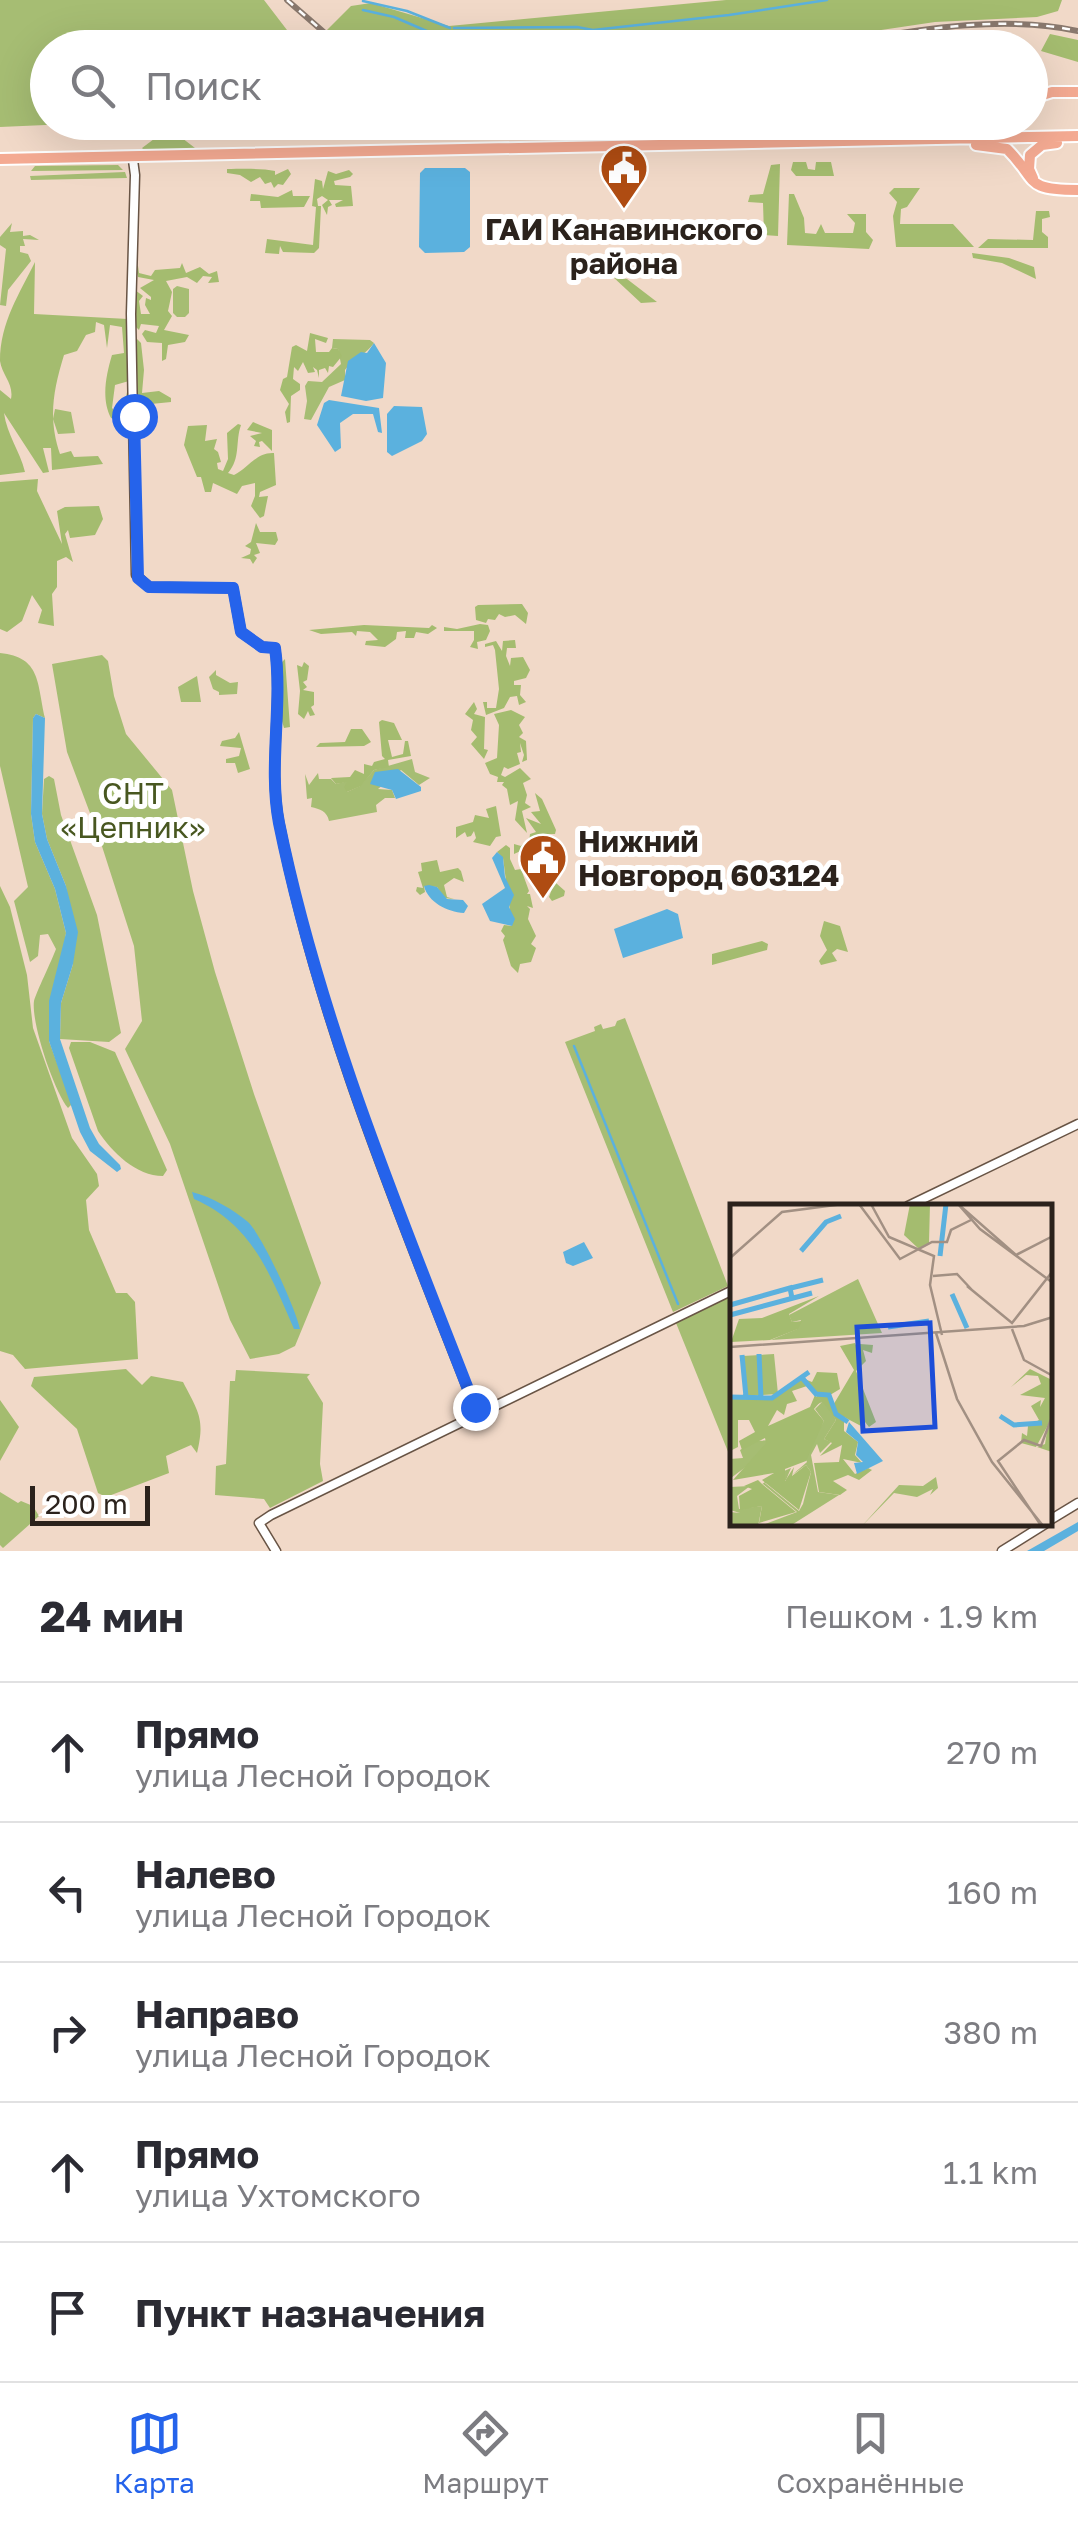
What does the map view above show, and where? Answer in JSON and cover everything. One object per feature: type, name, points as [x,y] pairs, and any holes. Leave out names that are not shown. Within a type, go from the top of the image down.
[{"type":"main road","points":[[1048,97],[1078,92]]},
{"type":"main road","points":[[1048,137],[1057,140]]},
{"type":"main road","points":[[976,142],[983,140]]},
{"type":"main road","points":[[1040,186],[1030,174],[1030,156],[1057,140]]},
{"type":"main road","points":[[0,162],[1078,140]]},
{"type":"main road","points":[[976,142],[1007,150],[1029,180],[1040,186],[1075,191]]},
{"type":"street","points":[[132,158],[136,576],[149,587],[233,588],[241,632],[262,647],[275,648],[279,820],[309,948],[386,1177],[478,1413]]},
{"type":"street","points":[[912,1204],[1078,1124]]},
{"type":"street","points":[[276,1551],[259,1523],[730,1291]]},
{"type":"street","points":[[1053,1519],[1078,1503]]},
{"type":"street","points":[[1002,1551],[1042,1526]]},
{"type":"green space","points":[[0,0],[264,0],[287,30],[30,30],[30,126],[0,127]]},
{"type":"green space","points":[[726,0],[1062,0],[1058,11],[1037,17],[935,22],[881,30],[327,30],[351,6],[371,3],[449,26]]},
{"type":"green space","points":[[1050,34],[1078,40],[1078,62],[1048,53]]},
{"type":"green space","points":[[153,140],[185,140],[195,148],[145,151],[142,148]]},
{"type":"green space","points":[[793,162],[806,162],[808,169],[815,170],[816,162],[831,162],[834,176],[796,176],[791,170]]},
{"type":"green space","points":[[780,164],[778,236],[764,235],[763,203],[748,202],[750,195],[763,194],[771,165]]},
{"type":"green space","points":[[118,165],[123,170],[31,171],[35,166]]},
{"type":"green space","points":[[227,169],[270,170],[275,175],[288,169],[291,174],[283,185],[274,188],[260,177],[251,182],[227,173]]},
{"type":"green space","points":[[349,170],[353,174],[350,177],[334,181],[335,185],[351,186],[353,206],[336,207],[343,200],[329,200],[332,205],[327,215],[322,205],[328,200],[322,196],[317,199],[321,206],[319,248],[314,253],[283,252],[280,246],[279,254],[265,253],[267,239],[313,245],[315,179],[322,181],[323,189],[328,171],[336,174]]},
{"type":"green space","points":[[125,172],[127,178],[31,180],[30,176]]},
{"type":"green space","points":[[894,188],[920,188],[907,207],[901,209],[900,224],[953,224],[974,247],[896,247],[893,216],[897,202],[889,193]]},
{"type":"green space","points":[[292,190],[293,196],[310,196],[304,207],[261,208],[260,201],[250,201],[251,194],[278,197]]},
{"type":"green space","points":[[789,194],[794,194],[804,218],[805,233],[816,234],[821,224],[825,233],[853,233],[855,223],[847,214],[866,214],[866,232],[873,240],[869,249],[787,245]]},
{"type":"green space","points":[[1036,211],[1049,211],[1050,217],[1042,219],[1048,248],[978,248],[988,239],[1033,240]]},
{"type":"green space","points":[[12,223],[10,232],[23,231],[23,236],[39,240],[23,239],[25,246],[20,246],[20,252],[28,254],[31,261],[8,290],[6,306],[0,305],[6,249],[0,245],[0,237]]},
{"type":"green space","points":[[972,253],[1009,258],[1034,267],[1036,279],[1002,263],[973,258]]},
{"type":"green space","points":[[35,262],[34,314],[128,319],[129,381],[115,385],[112,408],[123,412],[128,387],[129,413],[119,421],[111,418],[105,395],[112,355],[124,353],[122,327],[110,325],[107,348],[104,325],[96,322],[95,332],[86,335],[77,351],[64,355],[53,417],[60,454],[71,451],[74,457],[98,456],[103,464],[52,470],[51,448],[43,448],[49,472],[43,473],[4,413],[25,472],[0,475],[0,390],[11,399],[0,361],[3,333]]},
{"type":"green space","points":[[182,263],[186,273],[200,267],[209,274],[217,271],[219,282],[208,283],[212,277],[203,276],[197,283],[187,277],[166,281],[172,292],[168,311],[172,316],[164,330],[189,335],[185,342],[168,345],[166,359],[162,361],[162,343],[147,342],[142,334],[145,330],[156,333],[159,326],[141,324],[139,330],[135,326],[135,290],[143,296],[139,301],[141,314],[150,314],[145,305],[146,298],[151,297],[140,288],[154,280],[138,277],[135,265],[139,273],[151,276],[155,270],[180,268]]},
{"type":"green space","points":[[612,276],[627,279],[657,302],[641,303]]},
{"type":"green space","points":[[173,289],[189,289],[189,313],[185,317],[173,313]]},
{"type":"green space","points":[[310,333],[328,338],[326,343],[315,339],[316,352],[329,352],[332,348],[342,356],[333,367],[329,366],[328,373],[325,368],[319,370],[319,378],[313,367],[315,372],[308,373],[303,362],[298,371],[294,367],[293,379],[300,384],[300,390],[291,396],[287,423],[285,412],[289,404],[280,390],[287,377],[292,347],[307,351]]},
{"type":"green space","points":[[137,339],[141,343],[144,370],[142,393],[159,391],[171,402],[151,404],[143,397],[142,402],[136,402]]},
{"type":"green space","points":[[333,339],[374,343],[348,366],[345,380],[329,387],[311,420],[304,419],[308,381],[322,382],[341,364],[338,349],[332,348]]},
{"type":"green space","points":[[55,409],[71,412],[75,433],[58,434],[53,419]]},
{"type":"green space","points":[[253,422],[272,430],[272,451],[262,441],[260,447],[254,446],[256,441],[250,436],[262,433],[247,430]]},
{"type":"green space","points":[[207,425],[205,441],[217,439],[214,449],[221,462],[217,463],[218,469],[223,471],[228,459],[227,433],[241,425],[236,456],[228,473],[234,475],[257,458],[274,453],[276,485],[260,492],[259,497],[268,496],[264,516],[260,518],[251,506],[255,483],[242,486],[237,494],[213,483],[211,492],[205,492],[184,445],[188,426]]},
{"type":"green space","points":[[38,479],[37,491],[62,544],[57,511],[65,507],[99,506],[103,519],[95,535],[70,538],[68,530],[65,534],[73,562],[66,557],[57,561],[57,587],[52,594],[54,626],[38,623],[42,610],[32,595],[22,621],[7,632],[0,629],[0,482]]},
{"type":"green space","points":[[256,523],[260,532],[276,532],[278,540],[275,545],[256,543],[260,553],[254,555],[257,558],[253,564],[250,559],[241,558],[250,554],[251,549],[245,546],[251,542]]},
{"type":"green space","points":[[522,604],[528,613],[526,624],[515,615],[499,614],[486,623],[476,620],[478,605]]},
{"type":"green space","points":[[364,625],[437,628],[428,634],[416,632],[414,638],[405,638],[406,631],[397,632],[396,639],[385,647],[365,645],[366,641],[378,640],[370,632],[357,631],[356,636],[352,632],[321,634],[309,630]]},
{"type":"green space","points":[[488,625],[490,631],[486,640],[477,642],[478,649],[470,647],[474,631],[444,631],[444,627],[457,629]]},
{"type":"green space","points":[[515,640],[516,648],[507,648],[506,656],[510,666],[511,658],[523,657],[530,670],[526,678],[514,681],[514,685],[521,685],[520,695],[526,702],[519,705],[517,696],[510,697],[504,708],[486,715],[483,702],[487,702],[487,708],[496,708],[499,689],[495,650],[493,645],[485,644],[496,641],[502,651],[503,641]]},
{"type":"green space","points":[[0,653],[30,666],[45,718],[36,714],[33,718],[31,814],[35,842],[55,889],[66,933],[49,1041],[72,1104],[68,1108],[45,1056],[34,1011],[35,997],[56,949],[48,934],[40,935],[38,956],[30,962],[14,901],[28,887],[0,766]]},
{"type":"green space","name":"СНТ «Цепник»","points":[[102,655],[108,661],[126,734],[172,790],[215,972],[321,1283],[295,1346],[279,1354],[250,1359],[230,1320],[170,1144],[125,1049],[142,1021],[134,946],[67,752],[52,664]]},
{"type":"green space","points":[[285,659],[290,727],[284,728],[277,704],[278,681],[282,679],[280,664]]},
{"type":"green space","points":[[304,662],[309,666],[307,680],[303,682],[307,687],[303,690],[314,692],[311,707],[315,715],[310,716],[308,711],[304,719],[298,714],[297,665],[302,667]]},
{"type":"green space","points":[[216,670],[216,675],[230,683],[238,682],[237,694],[219,695],[213,689],[209,677]]},
{"type":"green space","points":[[197,676],[201,702],[181,702],[178,687]]},
{"type":"green space","points":[[474,702],[474,714],[485,717],[484,749],[488,750],[484,759],[471,744],[477,737],[471,730],[473,720],[465,714]]},
{"type":"green space","points":[[511,710],[525,717],[519,725],[523,733],[519,737],[526,741],[527,760],[522,762],[520,743],[520,764],[504,767],[501,775],[505,777],[520,768],[531,779],[523,783],[525,803],[531,807],[522,811],[527,833],[515,820],[518,801],[510,805],[504,782],[497,782],[498,777],[490,774],[485,763],[497,758],[499,725],[494,714]]},
{"type":"green space","points":[[379,722],[394,723],[402,740],[388,740],[392,757],[403,754],[405,741],[411,756],[388,760],[389,767],[374,770],[361,786],[347,792],[347,782],[336,784],[331,778],[350,777],[355,770],[364,774],[364,764],[372,766],[385,759]]},
{"type":"green space","points":[[351,729],[362,729],[371,742],[364,746],[316,747],[320,743],[345,742]]},
{"type":"green space","points":[[239,732],[250,769],[238,773],[235,763],[226,763],[226,759],[239,756],[241,748],[220,746]]},
{"type":"green space","points":[[412,759],[415,772],[430,778],[419,785],[401,770],[378,789],[392,790],[395,798],[385,798],[376,805],[377,812],[329,821],[323,811],[311,807],[312,798],[307,799],[305,774],[309,785],[318,773],[319,779],[331,779],[336,784],[348,781],[347,792],[360,786],[374,770]]},
{"type":"green space","points":[[44,779],[54,779],[61,815],[97,915],[121,1033],[109,1042],[60,1039],[61,1003],[73,964],[66,886],[47,839],[42,814]]},
{"type":"green space","points":[[535,793],[542,799],[556,830],[555,834],[543,834],[549,843],[548,850],[543,851],[529,842],[530,834],[536,832],[526,818],[541,824],[531,812],[540,811]]},
{"type":"green space","points":[[496,806],[501,836],[490,846],[473,842],[474,831],[471,836],[467,837],[465,832],[456,838],[456,827],[473,822],[475,815],[489,818],[486,809]]},
{"type":"green space","points":[[524,843],[543,859],[547,857],[551,868],[545,873],[560,876],[556,883],[565,891],[564,896],[552,901],[549,897],[553,886],[541,876],[529,853],[525,849],[514,854],[514,844]]},
{"type":"green space","points":[[506,845],[530,894],[533,908],[527,906],[528,919],[536,936],[531,944],[536,948],[531,962],[520,964],[518,973],[511,966],[501,931],[504,925],[512,926],[503,858],[497,852]]},
{"type":"green space","points":[[437,860],[440,872],[458,868],[461,871],[464,882],[454,878],[444,885],[447,897],[454,899],[444,898],[437,887],[424,886],[425,892],[420,895],[416,891],[417,887],[423,888],[418,872],[422,871],[421,863]]},
{"type":"green space","points":[[0,886],[10,907],[27,975],[33,1028],[72,1138],[97,1174],[99,1186],[86,1200],[89,1230],[116,1293],[127,1293],[135,1302],[138,1359],[25,1369],[13,1355],[0,1351]]},
{"type":"green space","points":[[824,921],[840,926],[848,952],[837,949],[832,953],[837,961],[821,965],[819,961],[827,950],[820,936]]},
{"type":"green space","points":[[762,941],[768,944],[767,950],[712,965],[712,954]]},
{"type":"green space","points":[[625,1018],[728,1286],[673,1312],[565,1042],[595,1031],[594,1027],[601,1024],[603,1029],[615,1026]]},
{"type":"green space","points":[[71,1042],[90,1042],[115,1052],[167,1170],[163,1176],[143,1172],[126,1161],[98,1131],[69,1048]]},
{"type":"green space","points":[[730,1296],[730,1457],[676,1323]]},
{"type":"green space","points":[[126,1369],[142,1385],[151,1376],[183,1382],[199,1416],[199,1441],[197,1453],[191,1445],[166,1456],[169,1473],[106,1497],[98,1493],[77,1429],[31,1386],[34,1377]]},
{"type":"green space","points":[[236,1370],[310,1374],[307,1377],[323,1403],[323,1481],[270,1508],[264,1499],[215,1495],[216,1466],[226,1464],[230,1381],[235,1381]]},
{"type":"green space","points":[[0,1400],[19,1427],[0,1461]]},
{"type":"green space","points":[[0,1492],[18,1503],[33,1506],[39,1516],[3,1548],[0,1545]]},
{"type":"water","points":[[425,168],[465,168],[470,172],[470,247],[464,252],[425,253],[419,247],[420,173]]},
{"type":"water","points":[[374,343],[386,363],[383,398],[366,401],[341,396],[348,361],[361,352],[367,353]]},
{"type":"water","points":[[329,400],[379,408],[382,433],[378,432],[373,414],[353,414],[340,423],[341,448],[335,452],[317,425],[324,403]]},
{"type":"water","points":[[394,406],[422,407],[427,434],[422,441],[392,456],[387,452],[387,414]]},
{"type":"water","points":[[36,714],[45,718],[42,814],[78,932],[61,1003],[60,1039],[90,1128],[99,1144],[120,1165],[117,1172],[90,1151],[80,1132],[49,1041],[49,1001],[66,933],[55,889],[35,842],[31,814]]},
{"type":"water","points":[[398,769],[421,791],[396,799],[392,790],[370,784],[375,772]]},
{"type":"water","points":[[497,852],[503,857],[505,877],[514,895],[509,907],[515,919],[512,926],[490,921],[482,904],[505,888],[492,858]]},
{"type":"water","points":[[424,886],[437,887],[447,899],[463,900],[468,906],[464,913],[434,901]]},
{"type":"water","points":[[667,909],[678,914],[683,938],[623,958],[614,929]]},
{"type":"water","points":[[192,1192],[248,1222],[278,1273],[300,1329],[294,1329],[267,1270],[245,1237],[231,1222],[194,1199]]},
{"type":"water","points":[[584,1242],[593,1258],[573,1266],[566,1263],[563,1252]]},
{"type":"water","points":[[1078,1522],[1078,1531],[1044,1551],[1027,1551]]},
{"type":"waterway","points":[[454,28],[593,30],[827,0]]},
{"type":"waterway","points":[[363,1],[407,11],[450,28]]},
{"type":"waterway","points":[[363,10],[424,30]]},
{"type":"waterway","points":[[574,1046],[678,1304]]},
{"type":"railway","points":[[287,0],[321,30]]},
{"type":"railway","points":[[928,30],[1011,24],[1078,31]]},
{"type":"place","name":"ГАИ Канавинского района","points":[[624,210]]},
{"type":"place","name":"Нижний Новгород 603124","points":[[543,900]]},
{"type":"route","points":[[134,416],[136,576],[149,587],[233,588],[241,632],[262,647],[275,648],[277,808],[309,948],[365,1119],[475,1407]]}]
